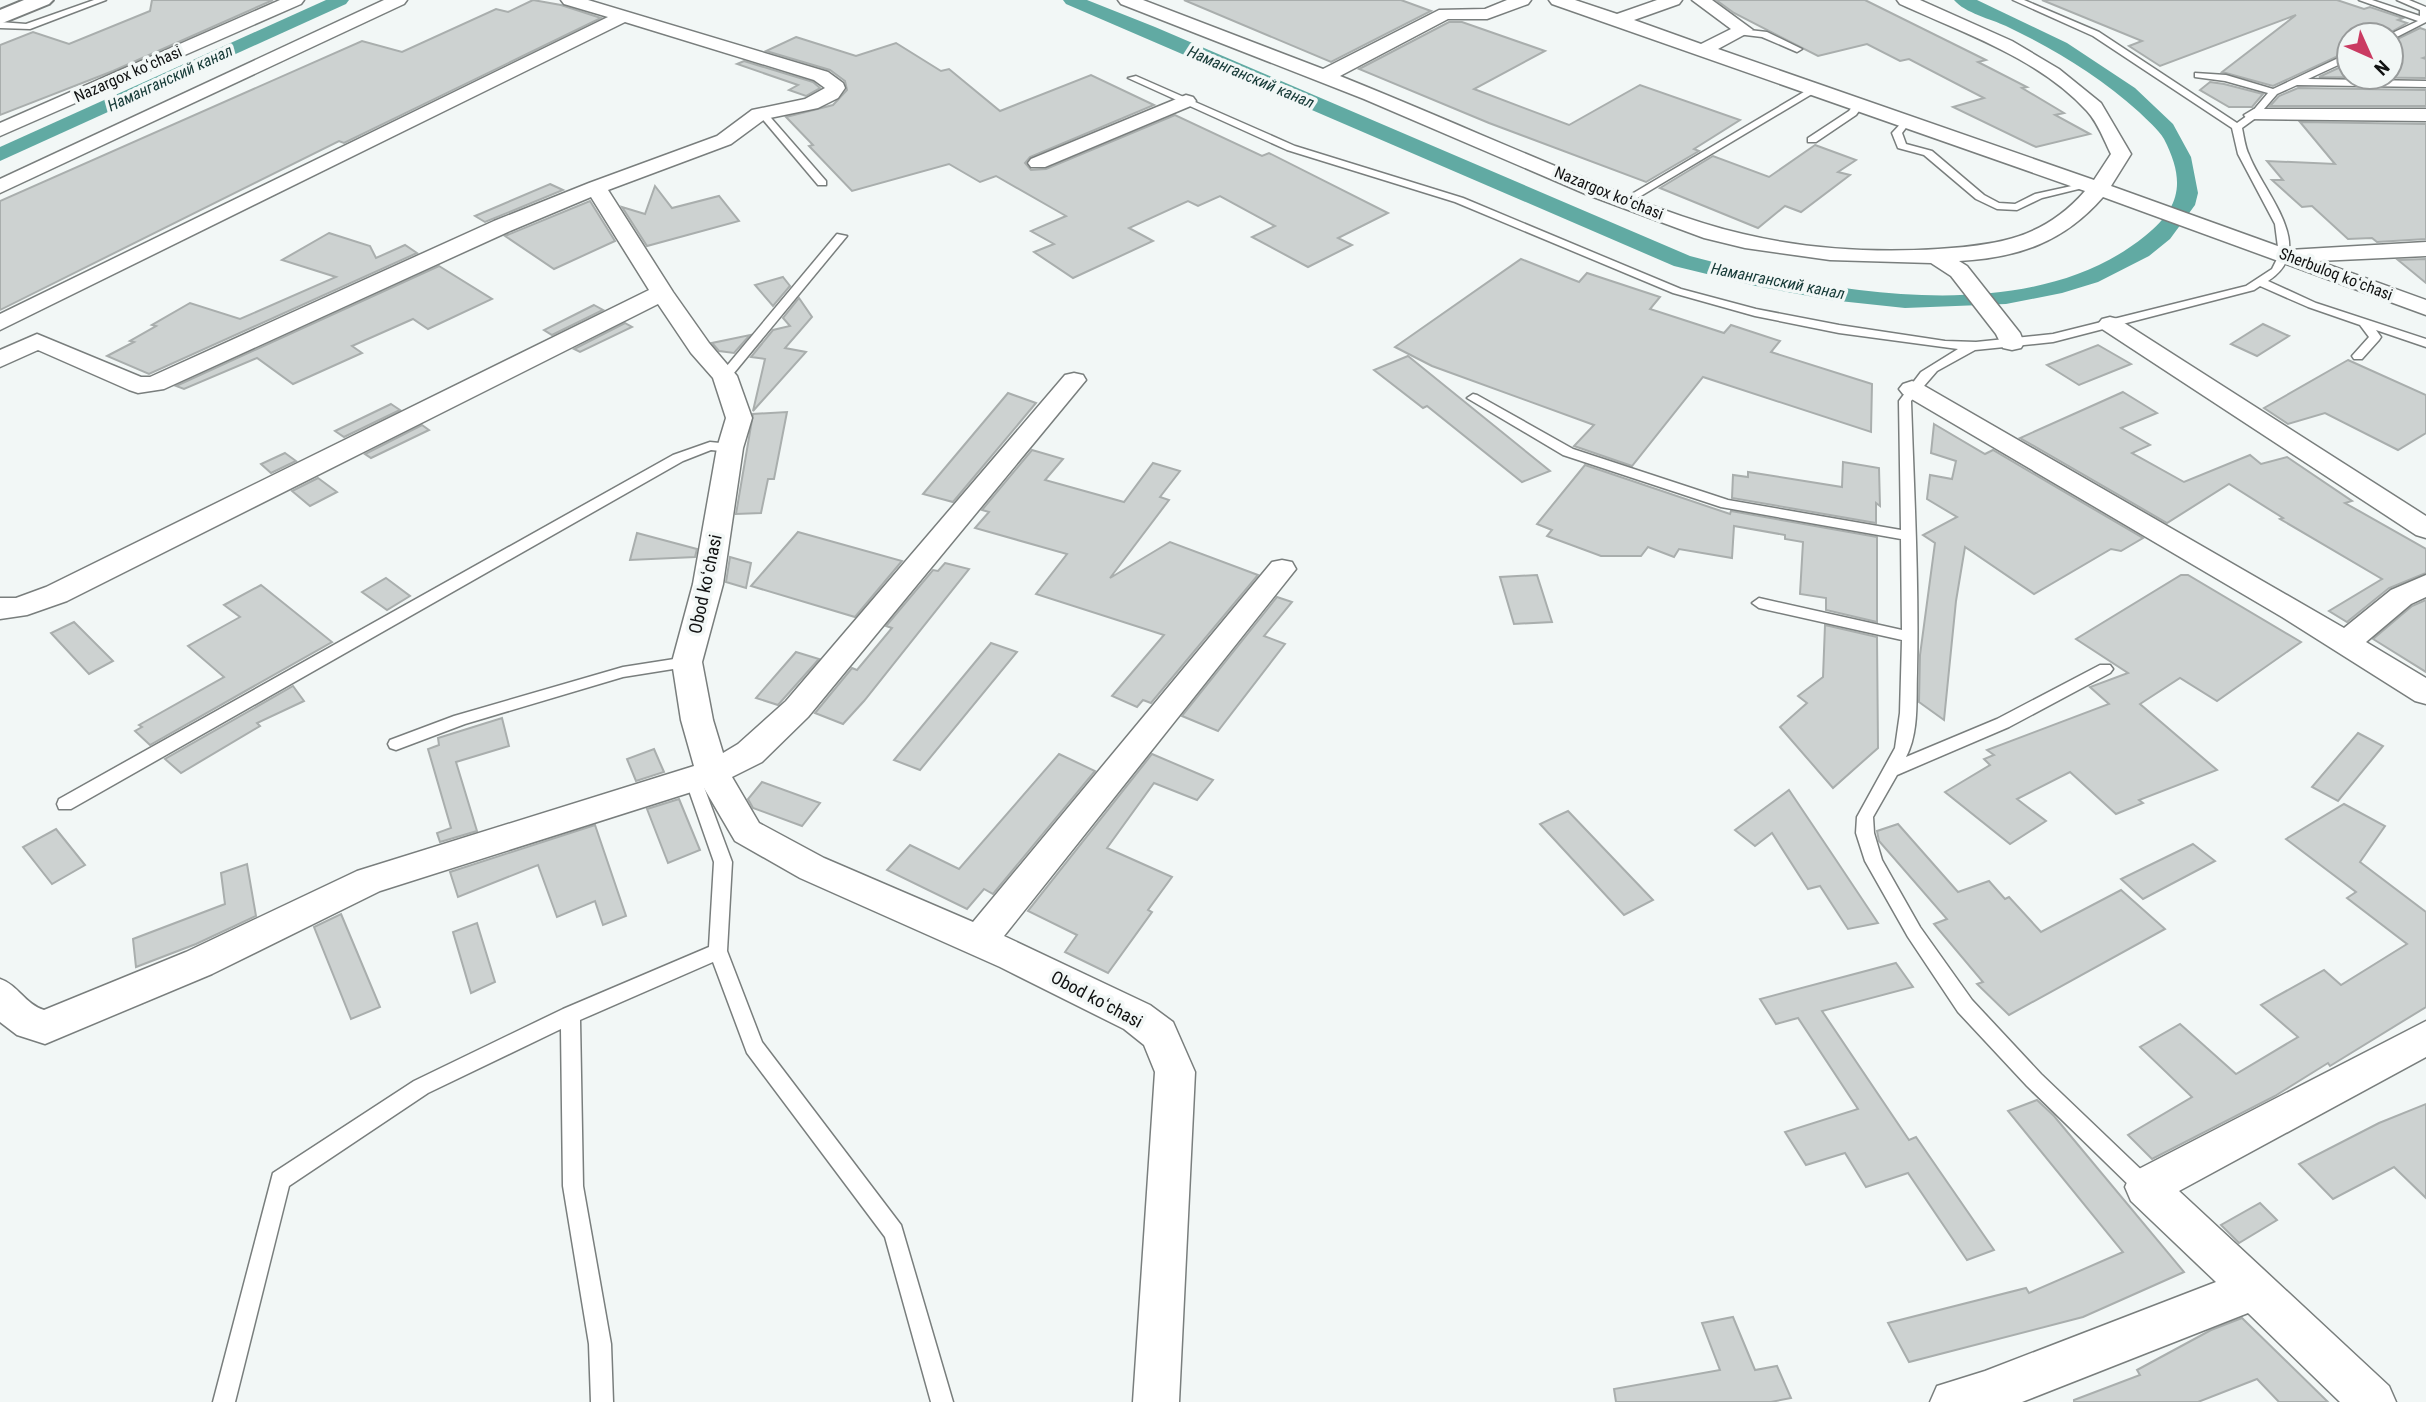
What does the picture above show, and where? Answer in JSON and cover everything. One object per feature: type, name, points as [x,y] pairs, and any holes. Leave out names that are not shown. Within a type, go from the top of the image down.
[{"type":"main road","points":[[0,18],[42,0]]},
{"type":"street","name":"Nazargox koʻchasi","points":[[0,130],[295,0]]},
{"type":"street","points":[[0,187],[398,0]]},
{"type":"street","points":[[0,324],[138,385],[155,384],[441,253],[596,187],[724,140],[752,117],[811,104],[831,94],[835,88],[834,83],[821,76],[570,0]]},
{"type":"street","name":"Nazargox koʻchasi","points":[[1127,0],[1325,76],[1625,201],[1714,233],[1787,247],[1857,255],[1937,257],[2011,247],[2039,238],[2067,222],[2121,154],[2095,108],[2056,74],[1906,0]]},
{"type":"street","points":[[1446,14],[1446,8],[1458,0]]},
{"type":"street","points":[[1325,76],[1446,14],[1487,14],[1522,0]]},
{"type":"street","name":"Sherbuloq koʻchasi","points":[[1558,0],[2286,255],[2426,308]]},
{"type":"street","points":[[1618,20],[1673,0]]},
{"type":"street","points":[[1701,0],[1743,27],[1740,32],[1702,50]]},
{"type":"street","points":[[0,324],[624,16]]},
{"type":"street","points":[[1038,163],[1186,101]]},
{"type":"street","points":[[2254,115],[2426,115]]},
{"type":"street","name":"Obod koʻchasi","points":[[596,187],[662,293],[700,348],[724,376],[738,418],[730,448],[708,584],[687,663],[703,776],[747,832],[811,868],[979,941],[1137,1017],[1159,1034],[1175,1072],[1156,1402]]},
{"type":"street","points":[[2286,255],[2426,249]]},
{"type":"street","points":[[1937,257],[1959,271],[2010,338]]},
{"type":"street","points":[[0,608],[4,610],[35,605],[54,597],[86,578],[662,293]]},
{"type":"street","points":[[2110,324],[2426,529]]},
{"type":"street","points":[[0,360],[37,341]]},
{"type":"street","points":[[0,995],[16,1015],[29,1024],[45,1027],[198,962],[369,881],[703,776],[750,753],[797,709],[1074,380]]},
{"type":"street","points":[[1912,389],[2426,693]]},
{"type":"street","points":[[979,941],[1282,569]]},
{"type":"street","points":[[2345,643],[2401,597],[2426,584]]},
{"type":"street","points":[[2373,1402],[2146,1187],[2426,1038]]},
{"type":"street","points":[[1953,1402],[1985,1394],[2254,1289]]},
{"type":"lane","points":[[0,25],[27,27],[102,0]]},
{"type":"lane","points":[[2017,0],[2096,34],[2237,127],[2243,155],[2280,224],[2286,255],[2276,271],[2250,288],[2053,338],[2010,338],[1976,346],[1930,368],[1912,389],[1905,401],[1909,713],[1903,748],[1865,817],[1865,833],[1874,861],[1914,932],[1965,1006],[2034,1080],[2146,1187]]},
{"type":"lane","points":[[2363,0],[2424,13]]},
{"type":"lane","points":[[2401,0],[2424,13]]},
{"type":"lane","points":[[2405,30],[2421,23],[2424,13]]},
{"type":"lane","points":[[1740,32],[1764,34],[1797,49]]},
{"type":"lane","points":[[2237,127],[2254,115],[2274,92],[2335,62]]},
{"type":"lane","points":[[2198,75],[2226,78],[2274,92]]},
{"type":"lane","points":[[1133,78],[1291,148],[1459,200],[1676,291],[1755,312],[1839,329],[1945,345],[1976,346]]},
{"type":"lane","points":[[2292,82],[2426,84]]},
{"type":"lane","points":[[1625,201],[1814,89]]},
{"type":"lane","points":[[1812,140],[1853,113],[1858,104]]},
{"type":"lane","points":[[762,113],[821,183]]},
{"type":"lane","points":[[1906,121],[1897,133],[1902,146],[1928,153],[1980,197],[1997,206],[2017,207],[2058,191],[2094,187]]},
{"type":"lane","points":[[724,376],[841,236]]},
{"type":"lane","points":[[2260,282],[2312,305],[2426,343]]},
{"type":"lane","points":[[2358,355],[2375,337],[2365,323]]},
{"type":"lane","points":[[1473,398],[1569,452],[1713,500],[1908,536]]},
{"type":"lane","points":[[65,804],[678,458],[710,446],[730,448]]},
{"type":"lane","points":[[1759,603],[1910,637]]},
{"type":"lane","points":[[396,744],[460,720],[623,672],[687,663]]},
{"type":"lane","points":[[1892,770],[2003,723],[2105,669]]},
{"type":"lane","points":[[703,776],[723,862],[719,951],[754,1047],[894,1232],[942,1402]]},
{"type":"lane","points":[[224,1402],[280,1180],[421,1087],[570,1015],[719,951]]},
{"type":"lane","points":[[570,1015],[573,1186],[600,1344],[601,1402]]},
{"type":"building","points":[[152,0],[273,0],[113,71],[0,115],[0,45],[33,32],[69,44],[150,11]]},
{"type":"building","points":[[533,0],[561,5],[601,18],[344,143],[339,141],[0,310],[0,201],[362,41],[402,52],[496,9],[508,12]]},
{"type":"building","points":[[1184,0],[1401,0],[1431,11],[1331,62]]},
{"type":"building","points":[[1716,0],[1865,0],[1986,60],[1978,62],[2027,87],[2022,88],[2064,113],[2055,115],[2090,134],[2036,147],[1953,107],[1984,98],[1909,59],[1900,61],[1867,44],[1818,56],[1734,13]]},
{"type":"building","points":[[2042,0],[2337,0],[2403,18],[2398,20],[2401,21],[2335,21],[2335,57],[2273,86],[2222,72],[2296,15],[2160,66],[2129,46],[2142,41]]},
{"type":"building","points":[[1449,22],[1462,22],[1545,51],[1474,89],[1569,125],[1640,85],[1740,120],[1694,149],[1699,151],[1646,182],[1489,123],[1359,69]]},
{"type":"building","points":[[2420,28],[2426,30],[2426,57],[2423,58],[2426,59],[2426,78],[2405,78],[2405,35]]},
{"type":"building","points":[[796,37],[856,56],[896,43],[941,71],[949,69],[1000,111],[1091,75],[1154,105],[1030,157],[1025,163],[1031,170],[1046,169],[1175,115],[1262,156],[1269,153],[1388,213],[1338,238],[1352,245],[1308,267],[1252,237],[1275,226],[1220,196],[1198,206],[1188,201],[1129,228],[1153,241],[1073,278],[1034,252],[1054,244],[1031,231],[1066,216],[996,176],[980,182],[949,164],[852,191],[809,146],[813,145],[786,117],[833,105],[847,90],[845,81],[830,70],[766,51]]},
{"type":"building","points":[[744,61],[813,82],[820,88],[806,96],[789,90],[798,85],[737,64]]},
{"type":"building","points":[[2335,70],[2335,77],[2319,77]]},
{"type":"building","points":[[2210,82],[2263,94],[2252,107],[2229,107],[2200,90]]},
{"type":"building","points":[[2298,88],[2335,89],[2335,91],[2426,90],[2426,106],[2270,106],[2279,96]]},
{"type":"building","points":[[2300,122],[2426,124],[2426,239],[2377,242],[2372,238],[2348,239],[2312,206],[2302,207],[2272,180],[2283,180],[2267,161],[2335,164]]},
{"type":"building","points":[[1815,145],[1856,160],[1838,172],[1850,175],[1801,212],[1785,206],[1758,228],[1660,188],[1713,156],[1769,177]]},
{"type":"building","points":[[550,184],[563,190],[485,222],[475,216]]},
{"type":"building","points":[[655,186],[672,208],[719,196],[739,221],[647,246],[622,207],[645,214]]},
{"type":"building","points":[[590,201],[615,241],[554,269],[505,236]]},
{"type":"building","points":[[329,233],[370,246],[376,258],[405,245],[417,253],[149,374],[107,356],[134,342],[130,341],[190,303],[240,319],[336,277],[282,260]]},
{"type":"building","points":[[1521,259],[1579,282],[1587,273],[1660,297],[1650,309],[1724,333],[1731,325],[1780,341],[1771,352],[1872,384],[1871,432],[1703,377],[1632,466],[1574,446],[1594,425],[1432,366],[1395,347]]},
{"type":"building","points":[[2426,259],[2426,283],[2398,260]]},
{"type":"building","points":[[439,266],[492,299],[428,329],[413,319],[352,346],[362,353],[293,384],[257,358],[184,389],[176,386]]},
{"type":"building","points":[[783,277],[790,286],[773,306],[755,285]]},
{"type":"building","points":[[799,298],[812,317],[785,348],[806,352],[753,411],[765,359],[751,357],[773,330],[790,326],[783,318]]},
{"type":"building","points":[[594,305],[603,310],[552,335],[544,330]]},
{"type":"building","points":[[625,323],[632,327],[580,352],[574,349]]},
{"type":"building","points":[[2263,324],[2289,336],[2257,356],[2231,344]]},
{"type":"building","points":[[750,335],[734,353],[719,351],[712,343]]},
{"type":"building","points":[[2098,345],[2131,364],[2079,385],[2047,365]]},
{"type":"building","points":[[1408,356],[1550,471],[1522,482],[1427,406],[1423,408],[1374,370]]},
{"type":"building","points":[[2348,360],[2426,395],[2426,433],[2398,450],[2325,413],[2288,424],[2264,408]]},
{"type":"building","points":[[2123,392],[2157,413],[2121,428],[2150,445],[2132,453],[2184,482],[2250,455],[2261,464],[2287,457],[2352,501],[2345,503],[2426,549],[2426,573],[2389,588],[2347,622],[2329,611],[2382,579],[2280,519],[2283,518],[2229,484],[2167,523],[2020,438]]},
{"type":"building","points":[[1008,393],[1036,403],[953,502],[923,494]]},
{"type":"building","points":[[391,404],[400,410],[344,437],[335,431]]},
{"type":"building","points":[[787,412],[774,479],[768,479],[761,513],[736,514],[753,414]]},
{"type":"building","points":[[1934,424],[1985,454],[1993,450],[2143,538],[2121,551],[2111,549],[2034,594],[1965,547],[1956,601],[1944,720],[1919,702],[1920,655],[1935,543],[1923,535],[1957,517],[1927,499],[1930,475],[1952,479],[1956,461],[1931,453]]},
{"type":"building","points":[[422,425],[429,430],[371,458],[365,454]]},
{"type":"building","points":[[1032,450],[1063,459],[1045,480],[1124,502],[1153,463],[1180,471],[1160,497],[1169,500],[1110,578],[1170,542],[1258,575],[1151,703],[1143,700],[1137,707],[1112,696],[1164,635],[1036,594],[1067,554],[975,528],[989,512],[982,510]]},
{"type":"building","points":[[285,453],[296,461],[271,473],[261,464]]},
{"type":"building","points":[[1843,462],[1879,468],[1880,506],[1876,503],[1876,523],[1732,498],[1733,475],[1748,477],[1748,472],[1842,487]]},
{"type":"building","points":[[1585,465],[1730,514],[1731,511],[1877,537],[1877,622],[1826,610],[1826,598],[1800,594],[1803,542],[1785,539],[1785,535],[1734,526],[1732,558],[1679,549],[1674,557],[1648,547],[1641,556],[1601,556],[1547,536],[1552,530],[1537,524]]},
{"type":"building","points":[[318,478],[337,492],[310,506],[292,491]]},
{"type":"building","points":[[798,532],[902,561],[855,617],[751,586]]},
{"type":"building","points":[[637,533],[697,549],[695,557],[630,560]]},
{"type":"building","points":[[730,557],[751,563],[746,588],[726,582]]},
{"type":"building","points":[[945,563],[969,569],[864,701],[843,724],[815,713],[852,668],[857,670],[892,628],[886,626],[933,570],[938,571]]},
{"type":"building","points":[[1537,575],[1552,622],[1514,624],[1500,577]]},
{"type":"building","points":[[2181,575],[2188,575],[2301,642],[2217,701],[2180,678],[2140,704],[2217,770],[2139,800],[2143,803],[2116,814],[2070,772],[2017,799],[2046,821],[2010,844],[1945,792],[1990,765],[1984,759],[1994,755],[1987,750],[2109,704],[2090,687],[2128,673],[2076,639]]},
{"type":"building","points":[[386,578],[410,596],[387,610],[362,592]]},
{"type":"building","points":[[261,585],[332,642],[150,745],[135,731],[142,727],[139,725],[224,677],[188,646],[240,617],[224,605]]},
{"type":"building","points":[[1277,597],[1292,602],[1264,636],[1285,644],[1218,731],[1182,716]]},
{"type":"building","points":[[2426,600],[2426,672],[2373,639],[2412,606]]},
{"type":"building","points":[[74,622],[113,661],[89,674],[51,633]]},
{"type":"building","points":[[1825,625],[1877,637],[1878,748],[1833,788],[1780,727],[1807,703],[1798,696],[1823,677]]},
{"type":"building","points":[[991,643],[1017,652],[920,770],[894,760]]},
{"type":"building","points":[[796,652],[819,659],[778,705],[756,698]]},
{"type":"building","points":[[293,686],[304,701],[257,723],[260,726],[181,773],[165,759]]},
{"type":"building","points":[[502,718],[509,746],[456,762],[477,831],[440,842],[437,833],[451,828],[428,749],[439,745],[438,738]]},
{"type":"building","points":[[2358,733],[2383,746],[2338,801],[2312,787]]},
{"type":"building","points":[[654,749],[664,772],[636,781],[627,759]]},
{"type":"building","points":[[1059,754],[1095,771],[993,894],[984,889],[967,909],[887,870],[910,845],[959,869]]},
{"type":"building","points":[[1152,754],[1213,780],[1197,800],[1154,783],[1107,848],[1172,877],[1148,910],[1152,912],[1108,973],[1065,952],[1077,935],[1028,911]]},
{"type":"building","points":[[762,782],[820,803],[802,826],[753,808],[748,799]]},
{"type":"building","points":[[1789,790],[1878,923],[1848,929],[1820,886],[1808,889],[1772,833],[1755,846],[1735,830]]},
{"type":"building","points":[[679,799],[700,850],[668,863],[647,809]]},
{"type":"building","points":[[2344,804],[2385,826],[2360,862],[2426,912],[2426,1007],[2330,1066],[2328,1063],[2275,1096],[2152,1159],[2128,1135],[2192,1097],[2140,1047],[2180,1024],[2236,1074],[2298,1037],[2261,1005],[2324,970],[2341,985],[2407,944],[2347,898],[2356,892],[2286,839]]},
{"type":"building","points":[[1568,811],[1653,900],[1624,915],[1540,824]]},
{"type":"building","points":[[1898,824],[1958,892],[1989,881],[2005,899],[2009,897],[2041,932],[2121,890],[2165,929],[2009,1015],[1977,984],[1983,982],[1934,924],[1947,919],[1879,841],[1877,831]]},
{"type":"building","points":[[595,825],[626,916],[603,925],[595,901],[557,917],[538,865],[458,897],[450,872]]},
{"type":"building","points":[[56,829],[85,865],[52,884],[23,847]]},
{"type":"building","points":[[2193,844],[2215,861],[2143,899],[2121,879]]},
{"type":"building","points":[[247,864],[256,916],[196,944],[136,967],[133,939],[225,904],[221,873]]},
{"type":"building","points":[[341,914],[380,1007],[351,1019],[314,927]]},
{"type":"building","points":[[477,923],[495,982],[471,993],[453,932]]},
{"type":"building","points":[[1896,963],[1913,987],[1822,1011],[1909,1140],[1916,1137],[1994,1250],[1967,1260],[1908,1173],[1866,1187],[1845,1153],[1806,1165],[1785,1132],[1858,1109],[1798,1018],[1776,1024],[1760,999]]},
{"type":"building","points":[[2037,1100],[2054,1116],[2184,1272],[2083,1317],[1909,1362],[1888,1323],[2026,1288],[2029,1293],[2123,1252],[2008,1111]]},
{"type":"building","points":[[2426,1104],[2426,1198],[2394,1167],[2333,1199],[2299,1164],[2379,1123]]},
{"type":"building","points":[[2260,1203],[2277,1220],[2239,1243],[2221,1225]]},
{"type":"building","points":[[1733,1317],[1755,1370],[1777,1366],[1791,1398],[1771,1402],[1616,1402],[1614,1389],[1720,1370],[1702,1323]]},
{"type":"building","points":[[2242,1318],[2328,1402],[2279,1402],[2257,1379],[2198,1402],[2074,1402],[2140,1375],[2137,1370],[2211,1330]]},
{"type":"waterway","name":"Наманганский канал","points":[[0,155],[340,0]]},
{"type":"waterway","name":"Наманганский канал","points":[[1072,0],[1682,261],[1756,279],[1867,298],[1905,301],[1981,300],[2062,286],[2090,277],[2141,251],[2162,234],[2187,200],[2184,166],[2171,134],[2128,93],[2084,61],[2061,47],[1963,0]]}]
